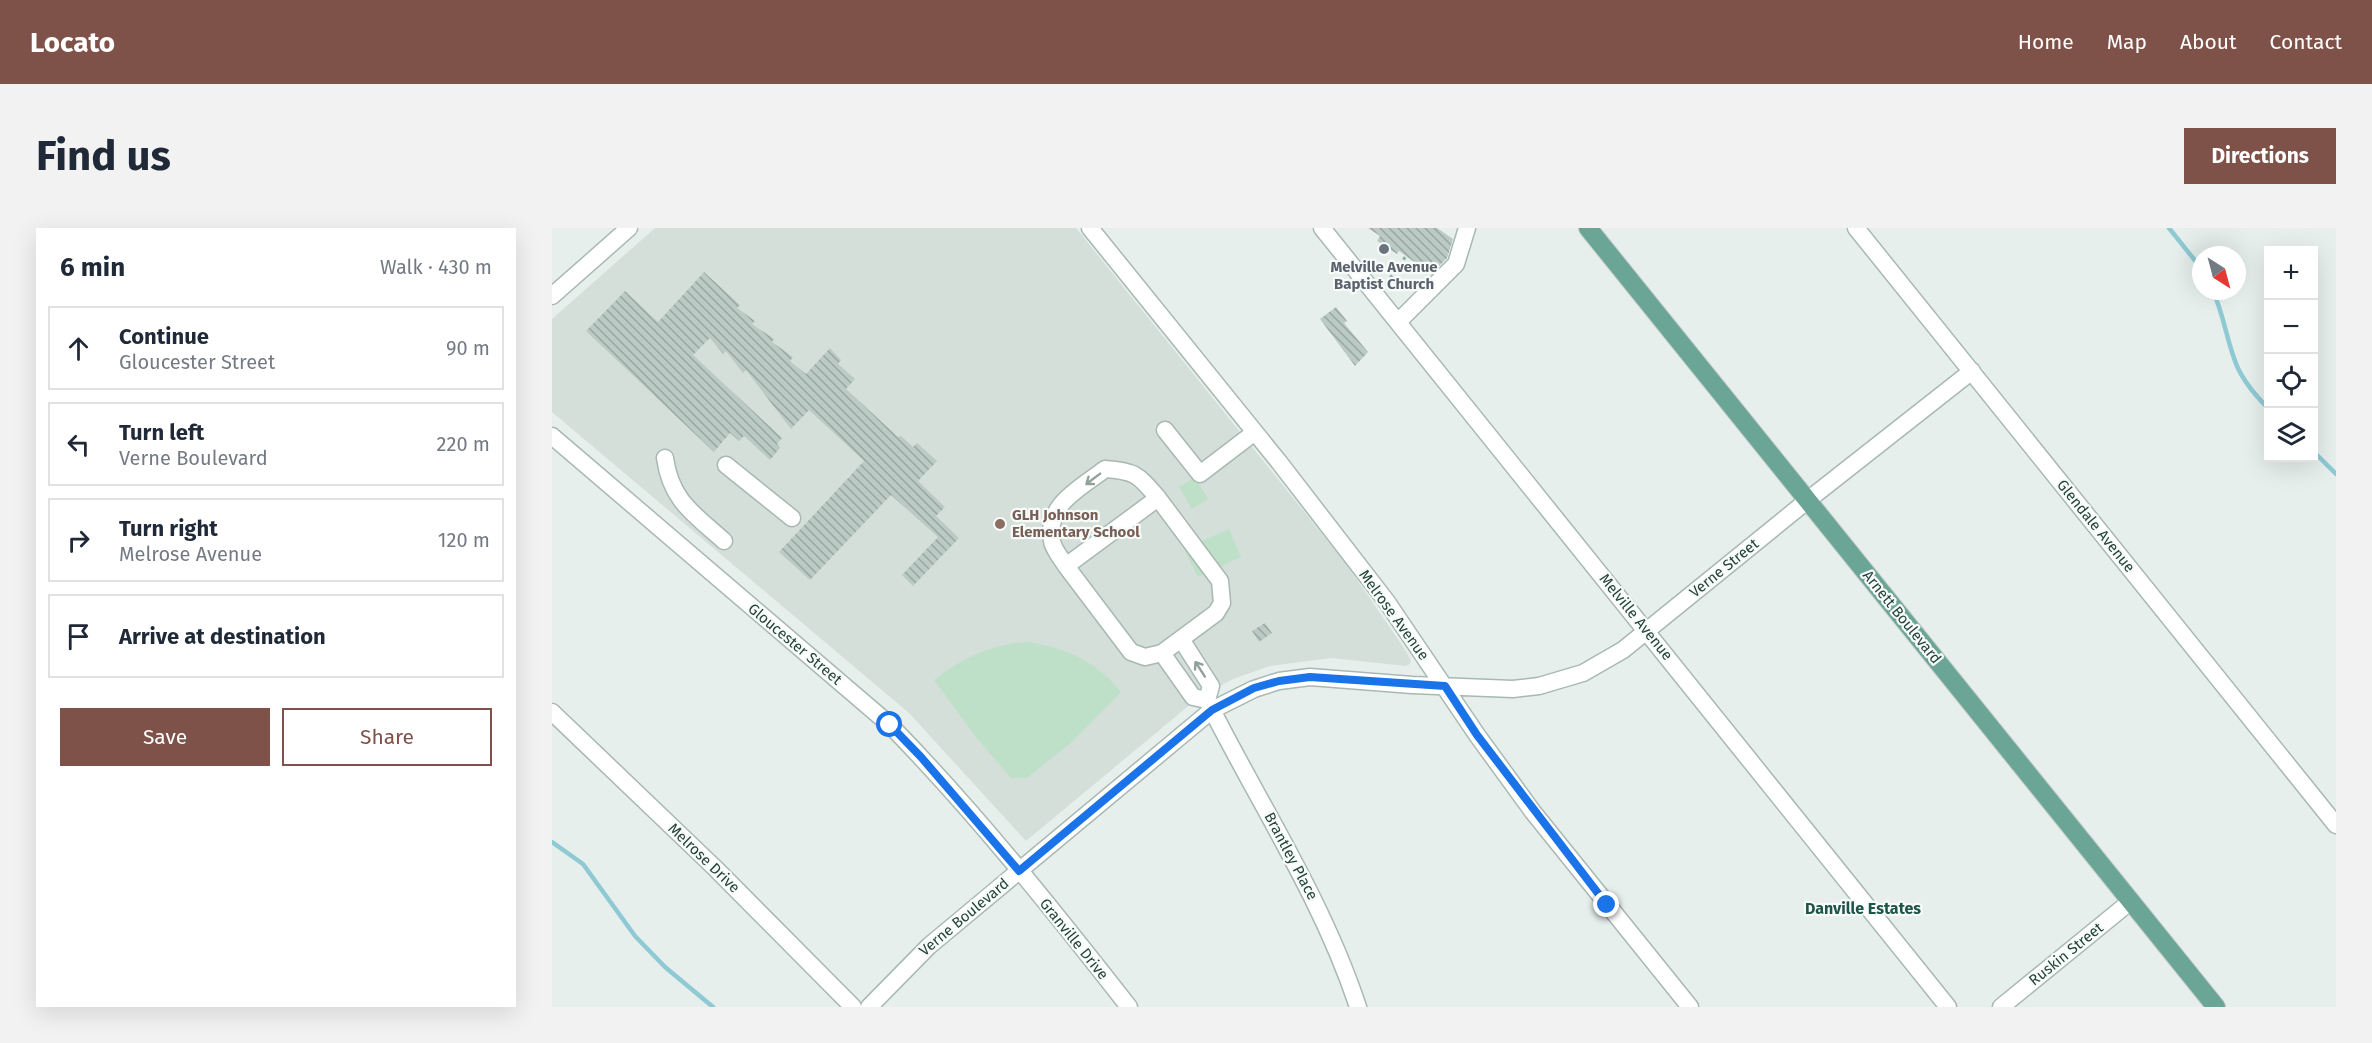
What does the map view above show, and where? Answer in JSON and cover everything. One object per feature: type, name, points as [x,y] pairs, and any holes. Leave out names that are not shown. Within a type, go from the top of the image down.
[{"type":"main road","name":"Arnett Boulevard","points":[[1588,228],[2216,1007]]},
{"type":"street","points":[[552,296],[629,228]]},
{"type":"street","name":"Melrose Avenue","points":[[1090,228],[1255,432],[1387,602],[1477,735],[1533,812],[1690,1007]]},
{"type":"street","name":"Melville Avenue","points":[[1322,228],[1948,1007]]},
{"type":"street","points":[[1398,322],[1456,264],[1467,228]]},
{"type":"street","name":"Glendale Avenue","points":[[1856,228],[2336,825]]},
{"type":"street","name":"Verne Street","points":[[1445,686],[1513,689],[1564,680],[1606,661],[1972,371]]},
{"type":"street","points":[[1165,430],[1200,474],[1255,432]]},
{"type":"street","name":"Gloucester Street","points":[[552,436],[890,725],[921,757],[1019,871]]},
{"type":"street","points":[[665,458],[668,479],[686,507],[724,541]]},
{"type":"street","points":[[726,465],[792,518]]},
{"type":"street","points":[[1106,469],[1125,470],[1139,476],[1158,498],[1220,581],[1222,603],[1216,613],[1162,653],[1145,657],[1131,652],[1066,566],[1052,543],[1052,525],[1058,505],[1106,469]]},
{"type":"street","points":[[1066,566],[1158,498]]},
{"type":"street","points":[[1162,653],[1193,696],[1210,705],[1211,686],[1181,639]]},
{"type":"street","name":"Verne Boulevard","points":[[869,1007],[929,946],[1210,705],[1279,681],[1310,677],[1445,686]]},
{"type":"street","name":"Brantley Place","points":[[1210,705],[1307,886],[1330,933],[1358,1007]]},
{"type":"street","name":"Melrose Drive","points":[[552,712],[715,868],[853,1007]]},
{"type":"street","name":"Granville Drive","points":[[1019,871],[1129,1007]]},
{"type":"street","name":"Ruskin Street","points":[[2001,1007],[2131,901]]},
{"type":"path","points":[[1375,294],[1384,286],[1406,256]]},
{"type":"shaded area","name":"GLH Johnson Elementary School","points":[[655,228],[1076,228],[1347,565],[1406,651],[1411,661],[1410,664],[1406,666],[1331,658],[1270,666],[1233,679],[1198,698],[1026,841],[909,713],[552,412],[552,319]]},
{"type":"green space","points":[[1195,477],[1208,499],[1192,509],[1179,487]]},
{"type":"green space","points":[[1229,529],[1241,557],[1198,577],[1184,549]]},
{"type":"green space","points":[[1029,642],[1056,648],[1080,658],[1102,672],[1121,692],[1072,742],[1027,778],[1011,778],[975,736],[934,680],[979,653],[1003,645]]},
{"type":"building","points":[[1368,228],[1437,228],[1453,239],[1447,258],[1434,271],[1426,266],[1424,269],[1399,251],[1397,254],[1377,241],[1380,236]]},
{"type":"building","points":[[704,272],[740,305],[737,308],[755,321],[752,324],[774,339],[772,342],[793,357],[790,361],[806,374],[830,348],[841,360],[838,364],[855,379],[846,389],[898,437],[901,436],[913,447],[917,443],[937,461],[918,481],[945,507],[936,516],[959,538],[913,586],[902,575],[938,537],[891,495],[810,580],[779,552],[864,461],[809,410],[791,429],[746,370],[743,373],[726,351],[723,354],[710,338],[693,355],[782,438],[777,444],[780,448],[770,460],[744,436],[739,441],[730,433],[714,452],[586,331],[625,291],[658,322]]},
{"type":"building","points":[[1336,307],[1347,321],[1344,323],[1368,352],[1355,366],[1320,319]]},
{"type":"building","points":[[1265,623],[1272,633],[1259,642],[1252,631]]},
{"type":"waterway","points":[[2169,228],[2192,257]]},
{"type":"waterway","points":[[2216,300],[2240,372],[2264,403]]},
{"type":"waterway","points":[[2318,456],[2336,474]]},
{"type":"waterway","points":[[552,842],[583,864],[635,936],[665,967],[713,1007]]},
{"type":"place","name":"Melville Avenue Baptist Church","points":[[1384,249]]},
{"type":"place","name":"GLH Johnson Elementary School","points":[[1000,524]]},
{"type":"district","name":"Danville Estates","points":[[1863,908]]},
{"type":"route","points":[[890,725],[921,757],[1019,871],[1212,710],[1254,688],[1279,681],[1310,677],[1445,686],[1477,735],[1533,812],[1607,905]]}]
